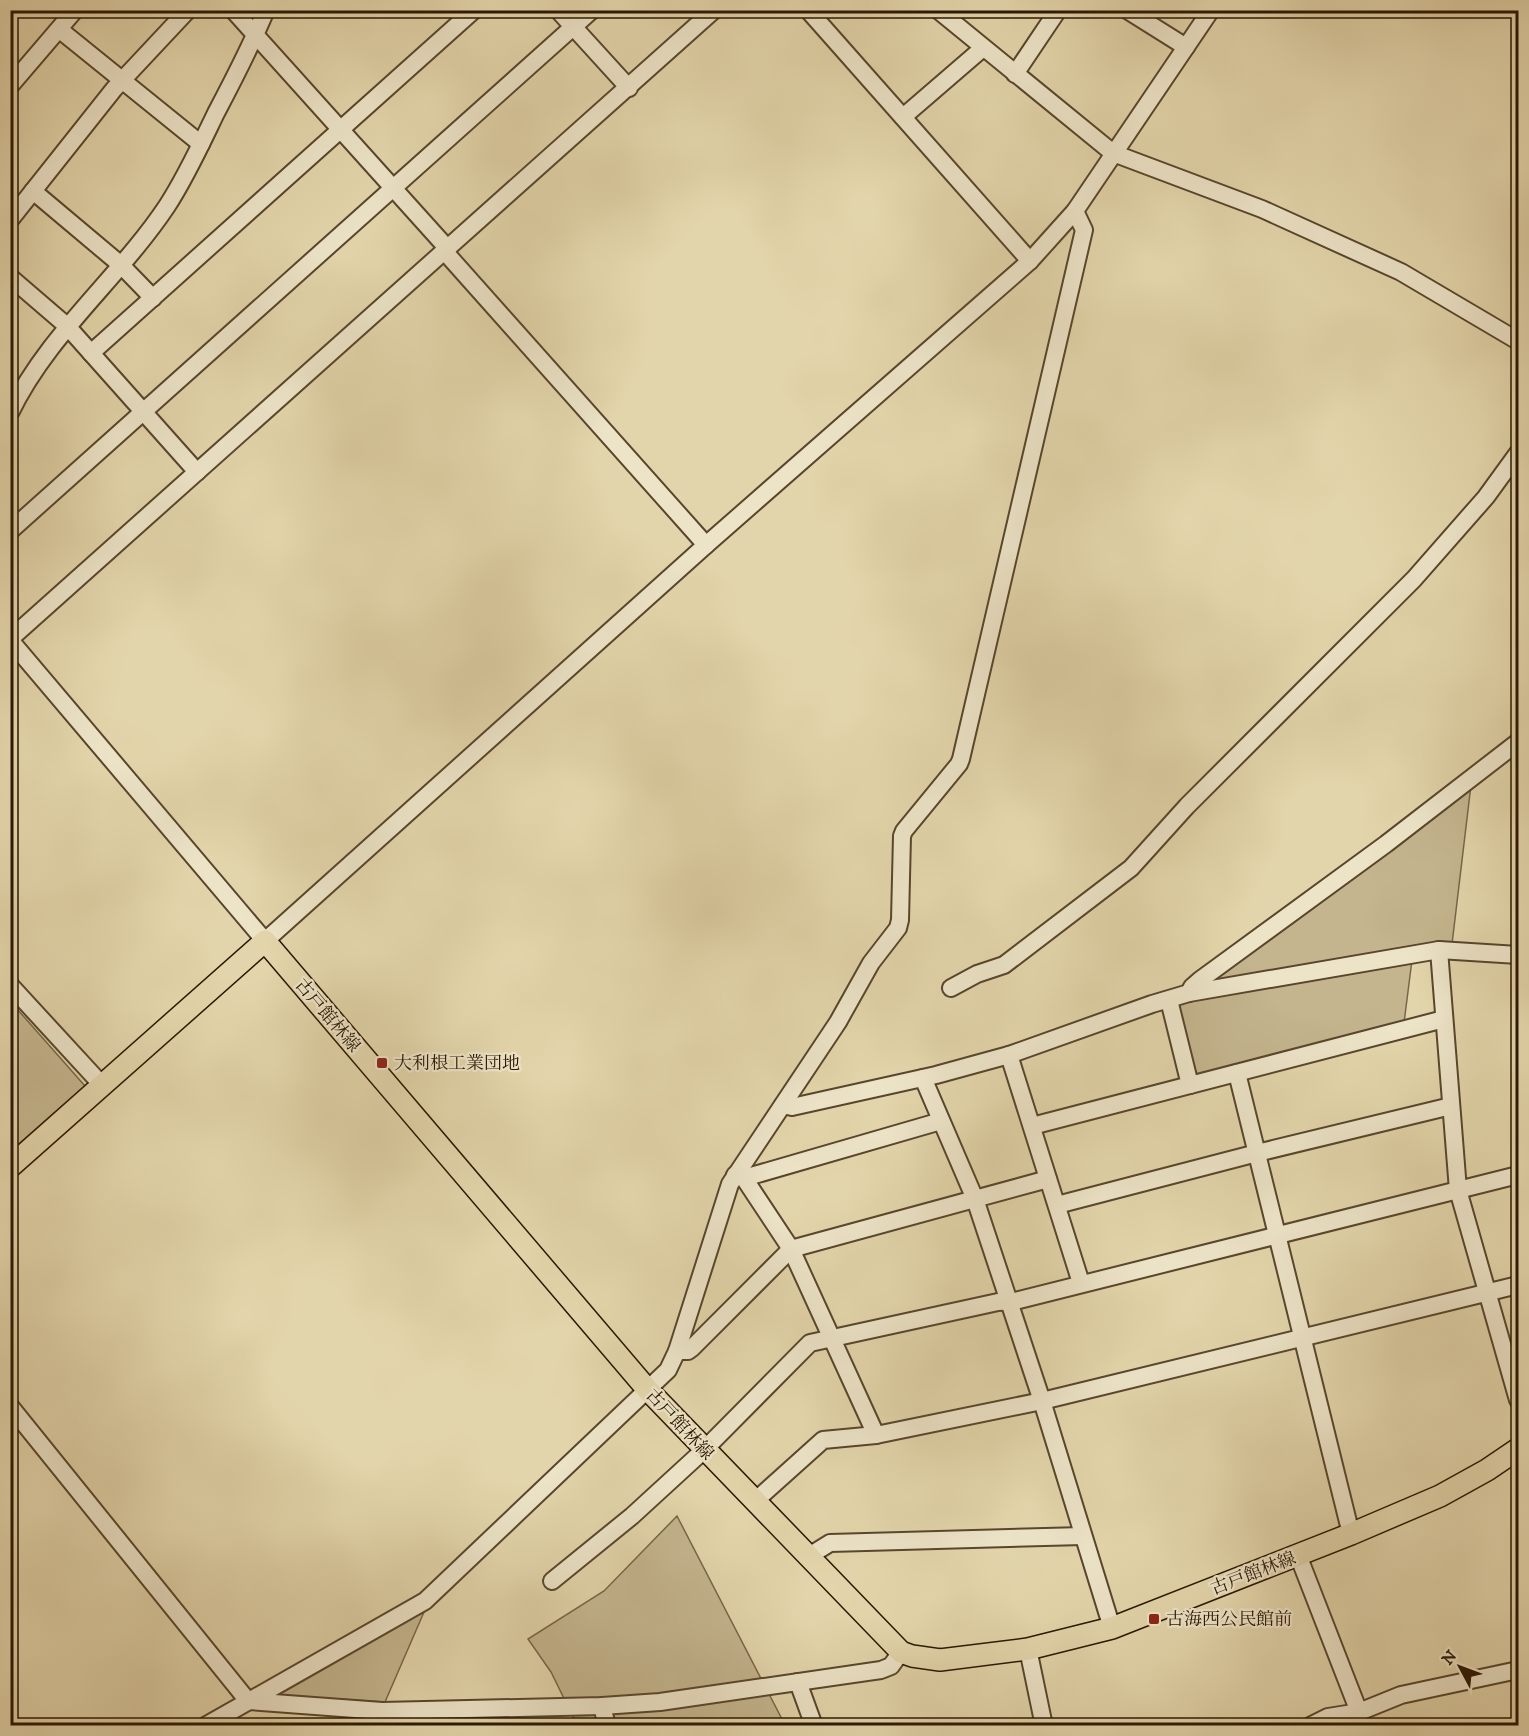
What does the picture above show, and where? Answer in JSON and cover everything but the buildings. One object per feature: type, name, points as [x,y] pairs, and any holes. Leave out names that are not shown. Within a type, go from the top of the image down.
[{"type":"main road","points":[[10,1167],[265,940]]},
{"type":"main road","name":"古戸館林線","points":[[265,940],[647,1389],[901,1652],[940,1660],[1028,1649],[1112,1628],[1351,1534],[1466,1483],[1518,1449]]},
{"type":"street","points":[[10,86],[75,10]]},
{"type":"street","points":[[10,220],[121,81],[188,10]]},
{"type":"street","points":[[233,10],[341,129],[706,545]]},
{"type":"street","points":[[10,413],[15,392],[167,206],[256,36],[266,10]]},
{"type":"street","points":[[92,353],[474,10]]},
{"type":"street","points":[[558,10],[628,88]]},
{"type":"street","points":[[10,531],[592,10]]},
{"type":"street","points":[[714,10],[10,640],[265,940],[706,545],[1030,261],[1075,211],[1211,10]]},
{"type":"street","points":[[808,10],[1030,261]]},
{"type":"street","points":[[938,10],[1113,153],[1262,209],[1401,272],[1518,342]]},
{"type":"street","points":[[1016,74],[1058,10]]},
{"type":"street","points":[[1127,10],[1186,47]]},
{"type":"street","points":[[60,30],[201,144]]},
{"type":"street","points":[[903,117],[983,48]]},
{"type":"street","points":[[33,191],[121,265],[153,298]]},
{"type":"street","points":[[204,1725],[425,1601],[672,1365],[719,1214],[783,1105],[838,1022],[871,963],[900,925],[902,836],[959,764],[1084,230],[1075,211]]},
{"type":"street","points":[[10,277],[67,326],[197,472]]},
{"type":"street","points":[[951,988],[977,974],[1004,965],[1131,868],[1300,690],[1369,626],[1414,579],[1486,497],[1518,453]]},
{"type":"street","points":[[1189,993],[1200,980],[1386,844],[1518,742]]},
{"type":"street","points":[[783,1105],[792,1107],[923,1078],[1009,1055],[1189,993],[1439,950],[1518,955]]},
{"type":"street","points":[[1439,950],[1458,1190],[1518,1400]]},
{"type":"street","points":[[10,986],[102,1085]]},
{"type":"street","points":[[1169,1000],[1190,1085]]},
{"type":"street","points":[[1032,1126],[1444,1019]]},
{"type":"street","points":[[1009,1055],[1081,1283]]},
{"type":"street","points":[[1237,1072],[1351,1534]]},
{"type":"street","points":[[923,1078],[975,1199],[1112,1628]]},
{"type":"street","points":[[1057,1205],[1451,1106]]},
{"type":"street","points":[[740,1176],[941,1121]]},
{"type":"street","points":[[552,1581],[632,1516],[704,1450],[810,1343],[998,1302],[1008,1302],[1518,1175]]},
{"type":"street","points":[[740,1176],[791,1250],[876,1435]]},
{"type":"street","points":[[677,1351],[688,1351],[692,1348],[791,1250],[1048,1179]]},
{"type":"street","points":[[755,1501],[823,1440],[876,1435],[1041,1401],[1518,1285]]},
{"type":"street","points":[[10,1406],[248,1701],[383,1718],[660,1702],[881,1670],[891,1666],[901,1652]]},
{"type":"street","points":[[809,1556],[830,1543],[1083,1536]]},
{"type":"street","points":[[1298,1555],[1359,1712]]},
{"type":"street","points":[[1028,1649],[1044,1725]]},
{"type":"street","points":[[1310,1725],[1328,1717],[1359,1712],[1401,1695],[1518,1670]]},
{"type":"street","points":[[798,1682],[814,1725]]},
{"type":"street","points":[[602,1706],[607,1725]]},
{"type":"shaded area","points":[[1471,785],[1452,944],[1200,986]]},
{"type":"shaded area","points":[[1412,960],[1404,1023],[1194,1084],[1176,1003]]},
{"type":"shaded area","points":[[10,1001],[85,1086],[11,1151],[10,1151]]},
{"type":"shaded area","points":[[677,1516],[785,1725],[577,1725],[551,1672],[528,1639],[604,1591]]},
{"type":"shaded area","points":[[424,1612],[385,1702],[261,1694]]},
{"type":"place","name":"大利根工業団地","points":[[382,1063]]},
{"type":"place","name":"古海西公民館前","points":[[1154,1619]]}]
